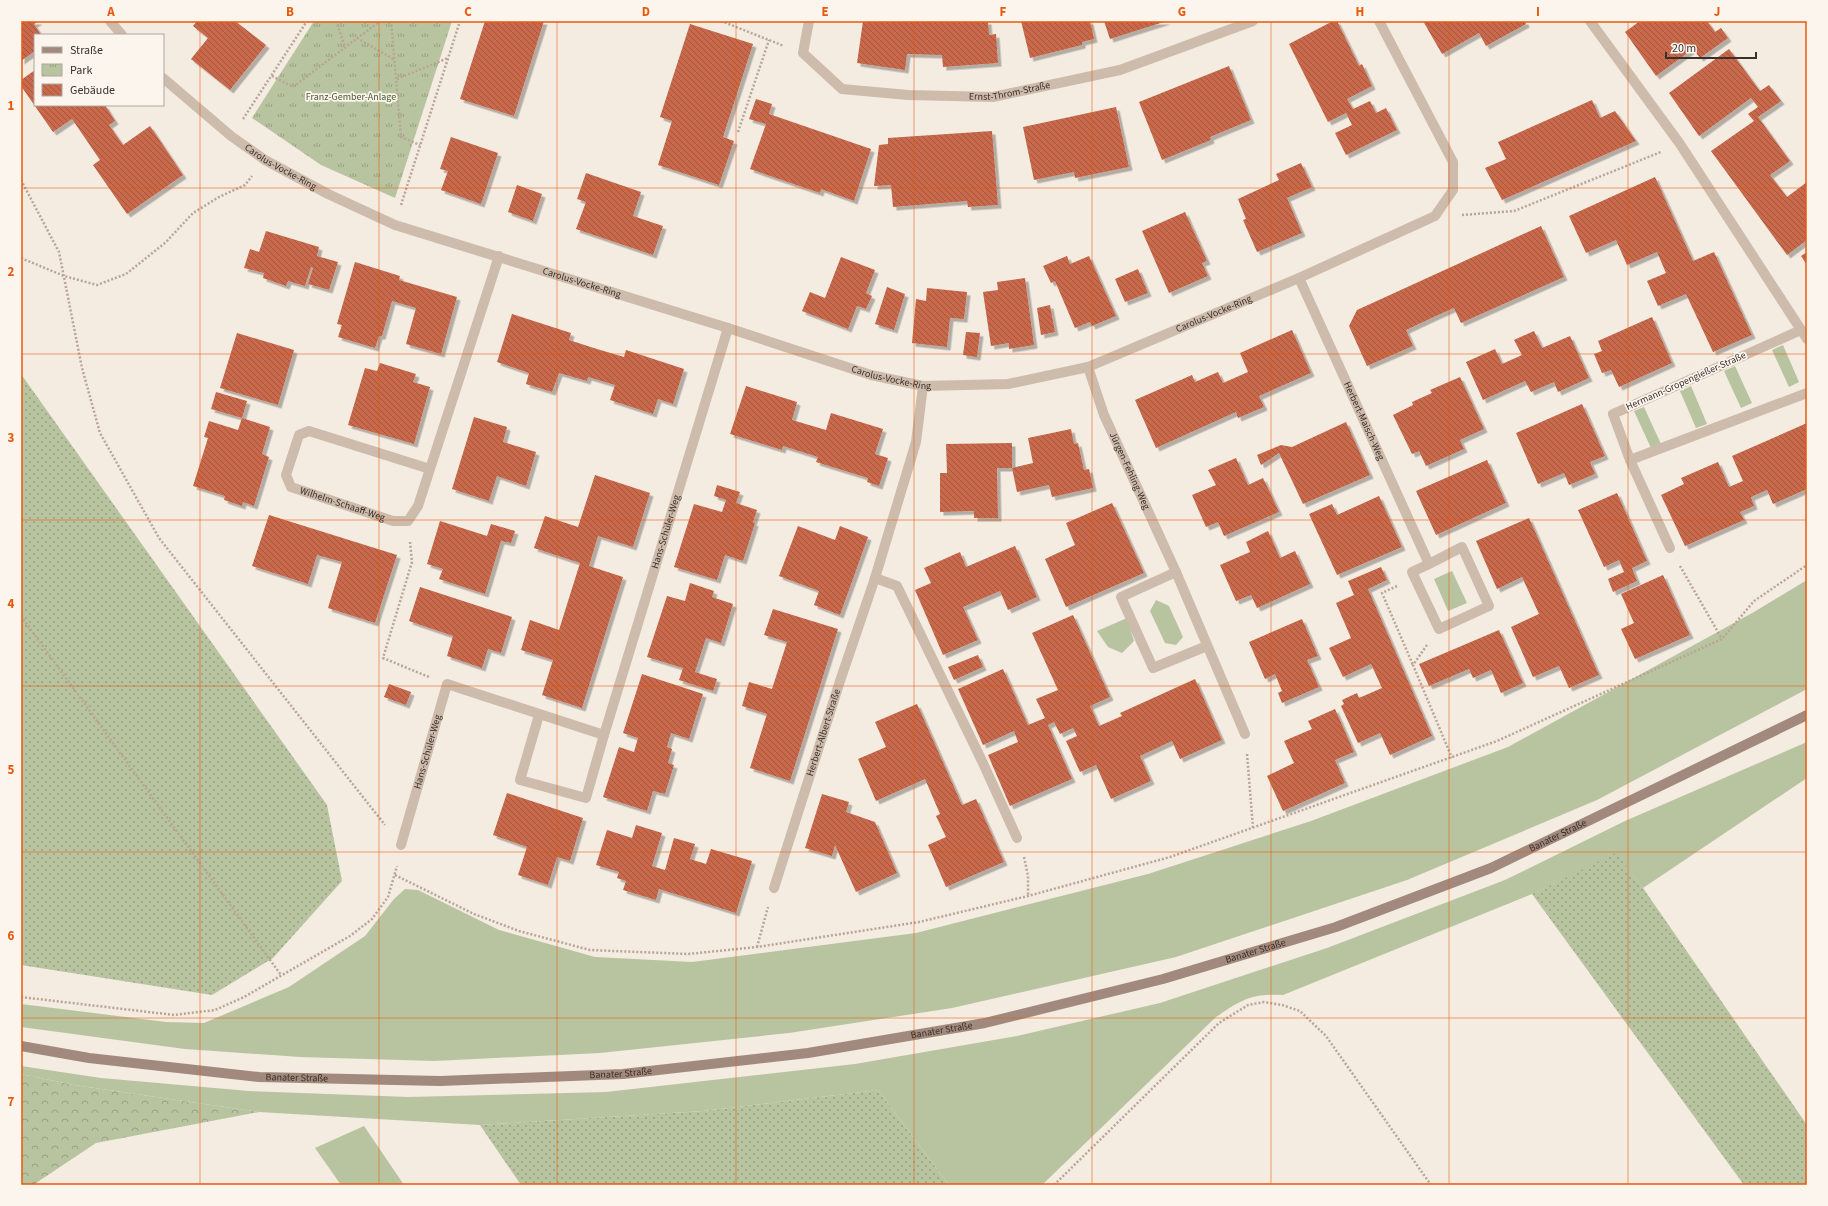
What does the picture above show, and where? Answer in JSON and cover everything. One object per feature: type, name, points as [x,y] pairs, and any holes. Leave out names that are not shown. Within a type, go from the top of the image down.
[{"type":"main road","name":"Banater Straße","points":[[21,1046],[89,1058],[259,1077],[440,1081],[623,1074],[808,1053],[985,1023],[1163,979],[1336,927],[1491,868],[1807,715]]},
{"type":"street","points":[[110,21],[121,34]]},
{"type":"street","points":[[803,53],[809,21]]},
{"type":"street","name":"Ernst-Throm-Straße","points":[[803,53],[842,89],[908,95],[993,97],[1120,70],[1253,21]]},
{"type":"street","points":[[1379,21],[1453,162],[1453,190],[1435,216]]},
{"type":"street","points":[[1590,21],[1680,144],[1807,339]]},
{"type":"street","name":"Carolus-Vocke-Ring","points":[[164,79],[231,136],[265,160],[328,194],[395,225],[728,328],[871,375],[923,386],[1008,384],[1088,367],[1299,278],[1435,216]]},
{"type":"street","points":[[408,521],[418,506],[499,256]]},
{"type":"street","name":"Herbert-Maisch-Weg","points":[[1299,278],[1429,564]]},
{"type":"street","name":"Hans-Schüler-Weg","points":[[539,715],[520,780],[586,798],[728,328]]},
{"type":"street","name":"Hermann-Gropengießer-Straße","points":[[1630,460],[1614,414],[1801,330]]},
{"type":"street","name":"Jürgen-Fehling-Weg","points":[[1088,367],[1104,415],[1176,572],[1245,734]]},
{"type":"street","name":"Herbert-Albert-Straße","points":[[774,888],[874,578],[916,442],[923,386]]},
{"type":"street","points":[[1670,548],[1630,460],[1807,393]]},
{"type":"street","name":"Wilhelm-Schaaff-Weg","points":[[408,521],[393,521],[291,487],[286,475],[299,435],[309,431],[430,469]]},
{"type":"street","points":[[1462,548],[1489,606],[1440,629],[1412,572],[1429,564],[1462,548]]},
{"type":"street","points":[[1176,572],[1121,597],[1153,668],[1207,646]]},
{"type":"street","points":[[874,578],[897,586],[982,761],[1017,838]]},
{"type":"street","points":[[447,684],[604,735]]},
{"type":"street","name":"Hans-Schüler-Weg","points":[[401,845],[447,684]]},
{"type":"path","points":[[231,136],[307,21]]},
{"type":"path","points":[[336,21],[345,47]]},
{"type":"path","points":[[272,76],[293,88],[380,21]]},
{"type":"path","points":[[390,21],[397,79],[401,137],[420,145]]},
{"type":"path","points":[[395,225],[460,21]]},
{"type":"path","points":[[721,21],[803,53]]},
{"type":"path","points":[[357,38],[395,60]]},
{"type":"path","points":[[738,132],[770,40]]},
{"type":"path","points":[[397,79],[448,58]]},
{"type":"path","points":[[1435,216],[1514,211],[1680,144]]},
{"type":"path","points":[[21,258],[64,276],[97,285],[126,274],[166,242],[194,213],[219,197],[245,186],[265,160]]},
{"type":"path","points":[[21,180],[59,252],[82,368],[100,433],[142,510],[159,538],[401,845],[395,875],[388,897],[372,919],[350,936],[244,997],[214,1010],[174,1015],[21,997]]},
{"type":"path","points":[[408,521],[412,562],[383,658],[447,684]]},
{"type":"path","points":[[1670,548],[1722,639]]},
{"type":"path","points":[[395,875],[474,914],[519,930],[590,950],[688,954],[757,947],[919,922],[1028,896],[1170,857],[1497,741],[1722,639],[1754,601],[1807,565]]},
{"type":"path","points":[[1415,578],[1382,593],[1452,758]]},
{"type":"path","points":[[21,616],[280,975]]},
{"type":"path","points":[[1413,666],[1440,629]]},
{"type":"path","points":[[1245,734],[1253,828]]},
{"type":"path","points":[[1024,858],[1028,876],[1028,896]]},
{"type":"path","points":[[757,947],[774,888]]},
{"type":"path","points":[[1054,1185],[1219,1023],[1248,1005],[1264,1002],[1282,1005],[1300,1011],[1326,1036],[1430,1185]]},
{"type":"green space","name":"Franz-Gember-Anlage","points":[[314,21],[452,21],[395,198],[321,165],[252,118]]},
{"type":"green space","points":[[1783,345],[1799,382],[1789,387],[1772,350]]},
{"type":"green space","points":[[1735,366],[1752,403],[1741,408],[1724,371]]},
{"type":"green space","points":[[21,374],[327,805],[342,881],[273,958],[212,995],[21,965]]},
{"type":"green space","points":[[1691,386],[1707,424],[1696,428],[1680,391]]},
{"type":"green space","points":[[1644,407],[1661,444],[1651,448],[1634,411]]},
{"type":"green space","points":[[1452,571],[1467,603],[1448,611],[1434,579]]},
{"type":"green space","points":[[1807,580],[1807,689],[1597,800],[1407,880],[1176,957],[952,1008],[789,1033],[600,1053],[434,1061],[300,1057],[185,1049],[21,1027],[21,1004],[166,1022],[204,1023],[289,987],[365,936],[394,899],[405,889],[418,890],[499,930],[595,957],[692,962],[916,933],[1148,874],[1311,821],[1508,747],[1754,612]]},
{"type":"green space","points":[[1156,600],[1169,606],[1183,637],[1176,645],[1165,643],[1150,611]]},
{"type":"green space","points":[[1127,618],[1134,641],[1122,653],[1108,647],[1097,631]]},
{"type":"green space","points":[[1807,742],[1807,778],[1643,888],[1616,854],[1532,894],[1283,995],[1263,995],[1247,999],[1233,1006],[1216,1017],[1042,1185],[949,1185],[878,1090],[703,1111],[480,1125],[259,1112],[74,1085],[21,1074],[21,1066],[101,1078],[249,1091],[408,1097],[606,1092],[855,1064],[1017,1036],[1160,1003],[1327,948],[1505,880],[1625,821]]},
{"type":"green space","points":[[1616,853],[1643,888],[1807,1125],[1807,1185],[1744,1185],[1532,894]]},
{"type":"green space","points":[[21,1074],[74,1085],[259,1112],[96,1143],[33,1185],[21,1185]]},
{"type":"green space","points":[[878,1090],[949,1185],[521,1185],[480,1125],[703,1111]]},
{"type":"green space","points":[[364,1126],[404,1185],[341,1185],[315,1148]]},
{"type":"building","points":[[21,21],[39,21],[34,24],[40,34],[34,34],[34,52],[21,61]]},
{"type":"building","points":[[197,21],[235,21],[266,45],[230,90],[191,59],[208,38],[193,26]]},
{"type":"building","points":[[485,21],[544,21],[514,116],[460,99]]},
{"type":"building","points":[[863,21],[988,21],[989,35],[996,34],[998,63],[943,67],[942,55],[907,54],[905,70],[857,63]]},
{"type":"building","points":[[1021,21],[1090,21],[1094,39],[1082,42],[1082,45],[1030,58]]},
{"type":"building","points":[[1104,21],[1167,21],[1110,39]]},
{"type":"building","points":[[1333,21],[1337,21],[1359,66],[1362,64],[1372,86],[1347,99],[1353,109],[1370,101],[1376,113],[1386,108],[1397,130],[1346,155],[1335,133],[1352,125],[1346,113],[1328,122],[1289,44]]},
{"type":"building","points":[[1423,21],[1525,21],[1526,24],[1486,46],[1479,33],[1442,54]]},
{"type":"building","points":[[1640,21],[1707,21],[1715,32],[1721,28],[1728,38],[1700,58],[1693,49],[1656,76],[1625,32]]},
{"type":"building","points":[[690,24],[753,44],[723,137],[734,141],[719,185],[658,165],[672,121],[660,117]]},
{"type":"building","points":[[1729,49],[1760,91],[1769,85],[1781,101],[1758,117],[1790,161],[1770,175],[1787,197],[1807,182],[1807,240],[1787,255],[1711,151],[1754,121],[1748,114],[1758,107],[1751,98],[1699,136],[1669,93]]},
{"type":"building","points":[[1229,66],[1251,120],[1210,137],[1211,140],[1162,160],[1139,102]]},
{"type":"building","points":[[34,71],[34,105],[21,86],[21,80]]},
{"type":"building","points":[[756,99],[772,104],[769,114],[871,149],[854,201],[821,189],[820,193],[750,169],[766,124],[749,119]]},
{"type":"building","points":[[1592,100],[1600,118],[1615,111],[1636,141],[1502,200],[1485,168],[1506,159],[1498,142]]},
{"type":"building","points":[[35,106],[106,106],[115,121],[109,125],[123,145],[150,126],[183,175],[127,214],[93,165],[100,160],[72,119],[53,132]]},
{"type":"building","points":[[1116,107],[1129,167],[1075,178],[1074,172],[1034,180],[1023,127]]},
{"type":"building","points":[[992,131],[998,205],[968,207],[967,201],[893,207],[891,185],[874,186],[879,145],[888,144],[888,138]]},
{"type":"building","points":[[451,137],[498,153],[481,204],[441,190],[448,171],[440,169]]},
{"type":"building","points":[[1301,163],[1312,187],[1287,198],[1302,233],[1257,252],[1243,220],[1246,219],[1238,199],[1279,180],[1276,174]]},
{"type":"building","points":[[586,173],[641,192],[633,216],[663,226],[653,255],[576,229],[586,202],[577,199]]},
{"type":"building","points":[[1655,177],[1693,261],[1714,252],[1752,335],[1713,352],[1686,294],[1658,306],[1647,281],[1666,273],[1657,252],[1627,265],[1616,240],[1586,253],[1569,216]]},
{"type":"building","points":[[517,185],[542,194],[533,221],[508,212]]},
{"type":"building","points":[[1185,212],[1207,261],[1202,263],[1208,276],[1169,293],[1142,231]]},
{"type":"building","points":[[1541,226],[1564,277],[1461,323],[1454,308],[1438,315],[1406,330],[1413,346],[1367,366],[1349,326],[1357,310]]},
{"type":"building","points":[[266,231],[319,247],[317,256],[338,262],[329,290],[308,284],[313,268],[311,267],[305,286],[288,281],[286,286],[263,278],[264,273],[244,268],[250,249],[259,252]]},
{"type":"building","points":[[1807,252],[1807,265],[1801,256]]},
{"type":"building","points":[[1067,256],[1070,264],[1089,256],[1116,316],[1092,326],[1090,322],[1075,328],[1055,281],[1051,283],[1043,266]]},
{"type":"building","points":[[841,257],[875,270],[866,293],[872,296],[866,309],[857,306],[848,329],[802,311],[810,292],[825,298]]},
{"type":"building","points":[[355,262],[400,276],[399,280],[457,297],[441,354],[406,344],[416,308],[392,301],[382,336],[379,336],[375,348],[338,337],[342,325],[337,324]]},
{"type":"building","points":[[1138,269],[1148,293],[1125,302],[1115,279]]},
{"type":"building","points":[[1025,278],[1034,345],[1009,349],[1009,343],[991,346],[983,292],[998,290],[997,282]]},
{"type":"building","points":[[887,287],[905,294],[894,330],[875,324]]},
{"type":"building","points":[[927,288],[967,292],[964,319],[950,318],[947,347],[912,343],[916,299],[926,301]]},
{"type":"building","points":[[1050,305],[1055,332],[1041,335],[1037,308]]},
{"type":"building","points":[[512,314],[571,333],[569,340],[597,349],[624,357],[626,350],[684,369],[673,404],[658,399],[653,414],[610,400],[615,385],[588,377],[587,381],[559,373],[552,392],[526,384],[529,373],[497,362]]},
{"type":"building","points":[[1652,317],[1672,363],[1619,387],[1611,370],[1602,373],[1594,354],[1602,351],[1598,341]]},
{"type":"building","points":[[1292,330],[1311,373],[1259,396],[1264,407],[1238,418],[1236,412],[1156,448],[1135,400],[1192,375],[1195,382],[1218,372],[1223,383],[1248,372],[1240,353]]},
{"type":"building","points":[[1534,331],[1542,348],[1570,336],[1589,378],[1558,392],[1554,382],[1531,392],[1525,381],[1483,400],[1466,362],[1495,349],[1502,364],[1522,355],[1514,340]]},
{"type":"building","points":[[966,332],[980,333],[977,357],[963,355]]},
{"type":"building","points":[[237,333],[294,350],[278,405],[220,388]]},
{"type":"building","points":[[380,363],[416,374],[413,382],[430,387],[414,444],[348,425],[365,368],[377,371]]},
{"type":"building","points":[[1460,377],[1484,429],[1460,440],[1464,449],[1426,466],[1419,451],[1412,454],[1393,415],[1413,405],[1412,402],[1432,393],[1430,390]]},
{"type":"building","points":[[746,386],[797,402],[792,420],[826,430],[831,413],[883,429],[875,454],[888,458],[879,486],[867,482],[868,478],[816,462],[818,457],[783,446],[782,450],[730,434]]},
{"type":"building","points":[[216,392],[247,401],[242,418],[211,409]]},
{"type":"building","points":[[1582,404],[1605,456],[1590,462],[1595,474],[1569,485],[1564,473],[1538,484],[1516,433]]},
{"type":"building","points":[[474,417],[507,427],[503,442],[536,452],[526,486],[497,476],[489,501],[452,489]]},
{"type":"building","points":[[242,418],[270,427],[262,454],[269,457],[254,506],[243,502],[242,506],[224,500],[225,496],[193,486],[208,438],[204,437],[209,421],[238,430]]},
{"type":"building","points":[[1346,422],[1370,475],[1303,504],[1279,453],[1261,465],[1257,455],[1281,445],[1292,447]]},
{"type":"building","points":[[1807,423],[1807,489],[1773,504],[1767,490],[1751,497],[1754,506],[1740,512],[1744,520],[1685,546],[1661,495],[1684,484],[1681,478],[1718,462],[1729,487],[1743,481],[1732,456]]},
{"type":"building","points":[[1071,429],[1074,444],[1078,443],[1084,470],[1089,469],[1093,488],[1052,497],[1049,485],[1017,492],[1012,468],[1033,463],[1028,438]]},
{"type":"building","points":[[1012,443],[1012,468],[997,468],[998,518],[974,518],[974,511],[940,512],[940,473],[947,473],[946,444]]},
{"type":"building","points":[[1236,458],[1248,485],[1263,478],[1279,512],[1224,536],[1218,522],[1206,527],[1192,495],[1216,485],[1208,470]]},
{"type":"building","points":[[1487,460],[1506,503],[1436,535],[1416,491]]},
{"type":"building","points":[[595,475],[650,493],[633,547],[598,536],[589,566],[623,577],[582,708],[542,695],[553,660],[521,650],[530,620],[559,630],[580,563],[534,548],[545,516],[578,527]]},
{"type":"building","points":[[717,485],[740,492],[736,503],[757,510],[753,522],[755,523],[743,561],[725,555],[717,580],[674,567],[694,504],[722,512],[726,500],[714,496]]},
{"type":"building","points":[[1617,493],[1647,561],[1632,568],[1637,581],[1613,592],[1608,579],[1624,572],[1619,560],[1604,567],[1578,510]]},
{"type":"building","points":[[1379,496],[1402,547],[1337,575],[1309,514],[1332,504],[1337,515]]},
{"type":"building","points":[[1112,503],[1144,573],[1066,607],[1045,559],[1075,545],[1066,523]]},
{"type":"building","points":[[269,515],[397,555],[375,623],[328,608],[342,562],[317,555],[308,584],[252,566]]},
{"type":"building","points":[[1529,518],[1599,675],[1569,688],[1559,666],[1533,677],[1511,627],[1539,614],[1522,577],[1497,589],[1476,541]]},
{"type":"building","points":[[440,521],[487,536],[491,524],[515,531],[511,543],[501,541],[485,594],[439,579],[443,569],[427,564]]},
{"type":"building","points":[[798,526],[835,540],[840,526],[868,537],[840,615],[814,605],[819,591],[779,576]]},
{"type":"building","points":[[1268,531],[1280,558],[1295,551],[1310,584],[1257,608],[1251,595],[1236,601],[1220,565],[1250,552],[1246,542]]},
{"type":"building","points":[[1015,546],[1037,597],[1008,610],[1000,591],[963,607],[978,640],[943,655],[915,590],[931,583],[924,568],[960,552],[966,567]]},
{"type":"building","points":[[1381,567],[1387,580],[1368,589],[1432,736],[1390,755],[1380,733],[1358,743],[1341,706],[1344,704],[1342,700],[1357,693],[1359,698],[1382,688],[1371,664],[1343,677],[1329,648],[1351,638],[1336,603],[1354,595],[1348,581]]},
{"type":"building","points":[[1663,575],[1690,635],[1635,659],[1621,629],[1634,623],[1621,594]]},
{"type":"building","points":[[690,583],[714,591],[712,597],[733,604],[721,643],[706,638],[695,672],[717,679],[713,691],[679,680],[683,668],[647,657],[667,596],[685,601]]},
{"type":"building","points":[[420,587],[512,617],[501,653],[488,649],[482,668],[447,656],[453,636],[409,621]]},
{"type":"building","points":[[773,609],[838,629],[790,781],[750,768],[767,714],[742,706],[749,682],[772,689],[787,642],[764,635]]},
{"type":"building","points":[[1073,615],[1110,697],[1090,706],[1099,726],[1122,716],[1120,713],[1195,679],[1222,740],[1180,759],[1172,741],[1140,756],[1151,781],[1111,799],[1096,765],[1080,772],[1066,741],[1077,736],[1073,728],[1060,734],[1054,722],[1048,725],[1072,779],[1010,806],[988,755],[1018,742],[1014,731],[983,745],[958,689],[1003,669],[1028,725],[1045,718],[1036,699],[1058,690],[1032,633]]},
{"type":"building","points":[[1302,619],[1318,656],[1307,660],[1319,687],[1282,703],[1278,693],[1282,691],[1275,674],[1265,679],[1249,642]]},
{"type":"building","points":[[1499,630],[1523,683],[1501,693],[1491,670],[1473,678],[1469,669],[1429,686],[1419,664]]},
{"type":"building","points":[[978,655],[983,667],[954,680],[948,667]]},
{"type":"building","points":[[642,674],[703,694],[689,739],[671,733],[667,747],[672,749],[668,763],[674,765],[665,794],[653,791],[647,811],[603,797],[619,747],[634,752],[638,738],[623,733]]},
{"type":"building","points":[[389,684],[411,692],[406,705],[384,697]]},
{"type":"building","points":[[917,704],[962,805],[976,799],[1004,862],[946,887],[928,845],[946,837],[936,816],[940,814],[925,779],[876,801],[858,759],[886,747],[875,722]]},
{"type":"building","points":[[1335,709],[1354,752],[1335,760],[1345,783],[1283,811],[1267,776],[1294,763],[1284,741],[1312,729],[1308,721]]},
{"type":"building","points":[[507,793],[583,818],[570,861],[557,857],[548,885],[518,875],[527,847],[493,835]]},
{"type":"building","points":[[822,794],[849,802],[846,812],[875,822],[897,873],[856,892],[835,845],[832,856],[805,848]]},
{"type":"building","points":[[636,825],[662,833],[652,866],[665,870],[674,838],[695,844],[690,859],[706,864],[711,849],[752,861],[736,913],[659,889],[656,900],[623,890],[626,881],[617,878],[619,872],[596,865],[607,830],[632,838]]}]
